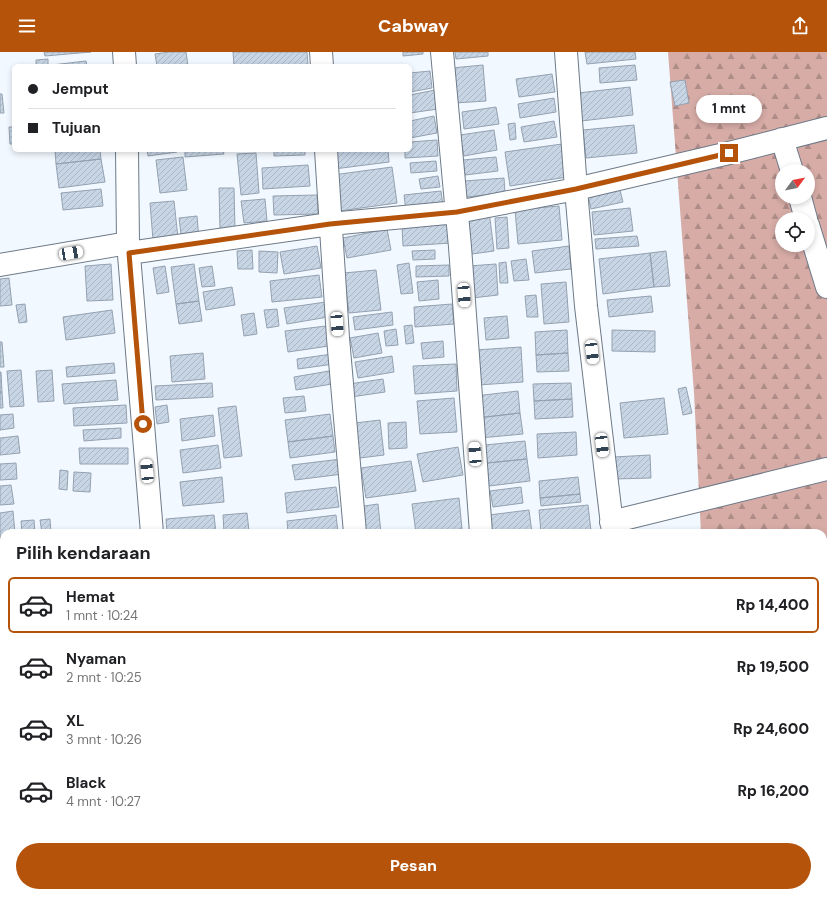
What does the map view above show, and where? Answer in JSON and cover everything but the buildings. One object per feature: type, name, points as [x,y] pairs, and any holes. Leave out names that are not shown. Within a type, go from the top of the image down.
[{"type":"street","points":[[124,52],[125,64]]},
{"type":"street","points":[[321,52],[322,64]]},
{"type":"street","points":[[442,52],[457,212],[481,529]]},
{"type":"street","points":[[566,52],[586,306],[612,528],[827,469]]},
{"type":"street","points":[[0,265],[330,224],[457,212],[576,189],[827,128]]},
{"type":"street","points":[[782,139],[790,164]]},
{"type":"street","points":[[127,152],[129,248],[152,529]]},
{"type":"street","points":[[326,152],[338,338],[355,529]]},
{"type":"street","points":[[815,248],[827,287]]},
{"type":"green space","points":[[668,52],[827,52],[827,529],[701,529],[694,393]]},
{"type":"route","points":[[143,424],[129,253],[330,224],[457,212],[576,189],[729,153]]}]
